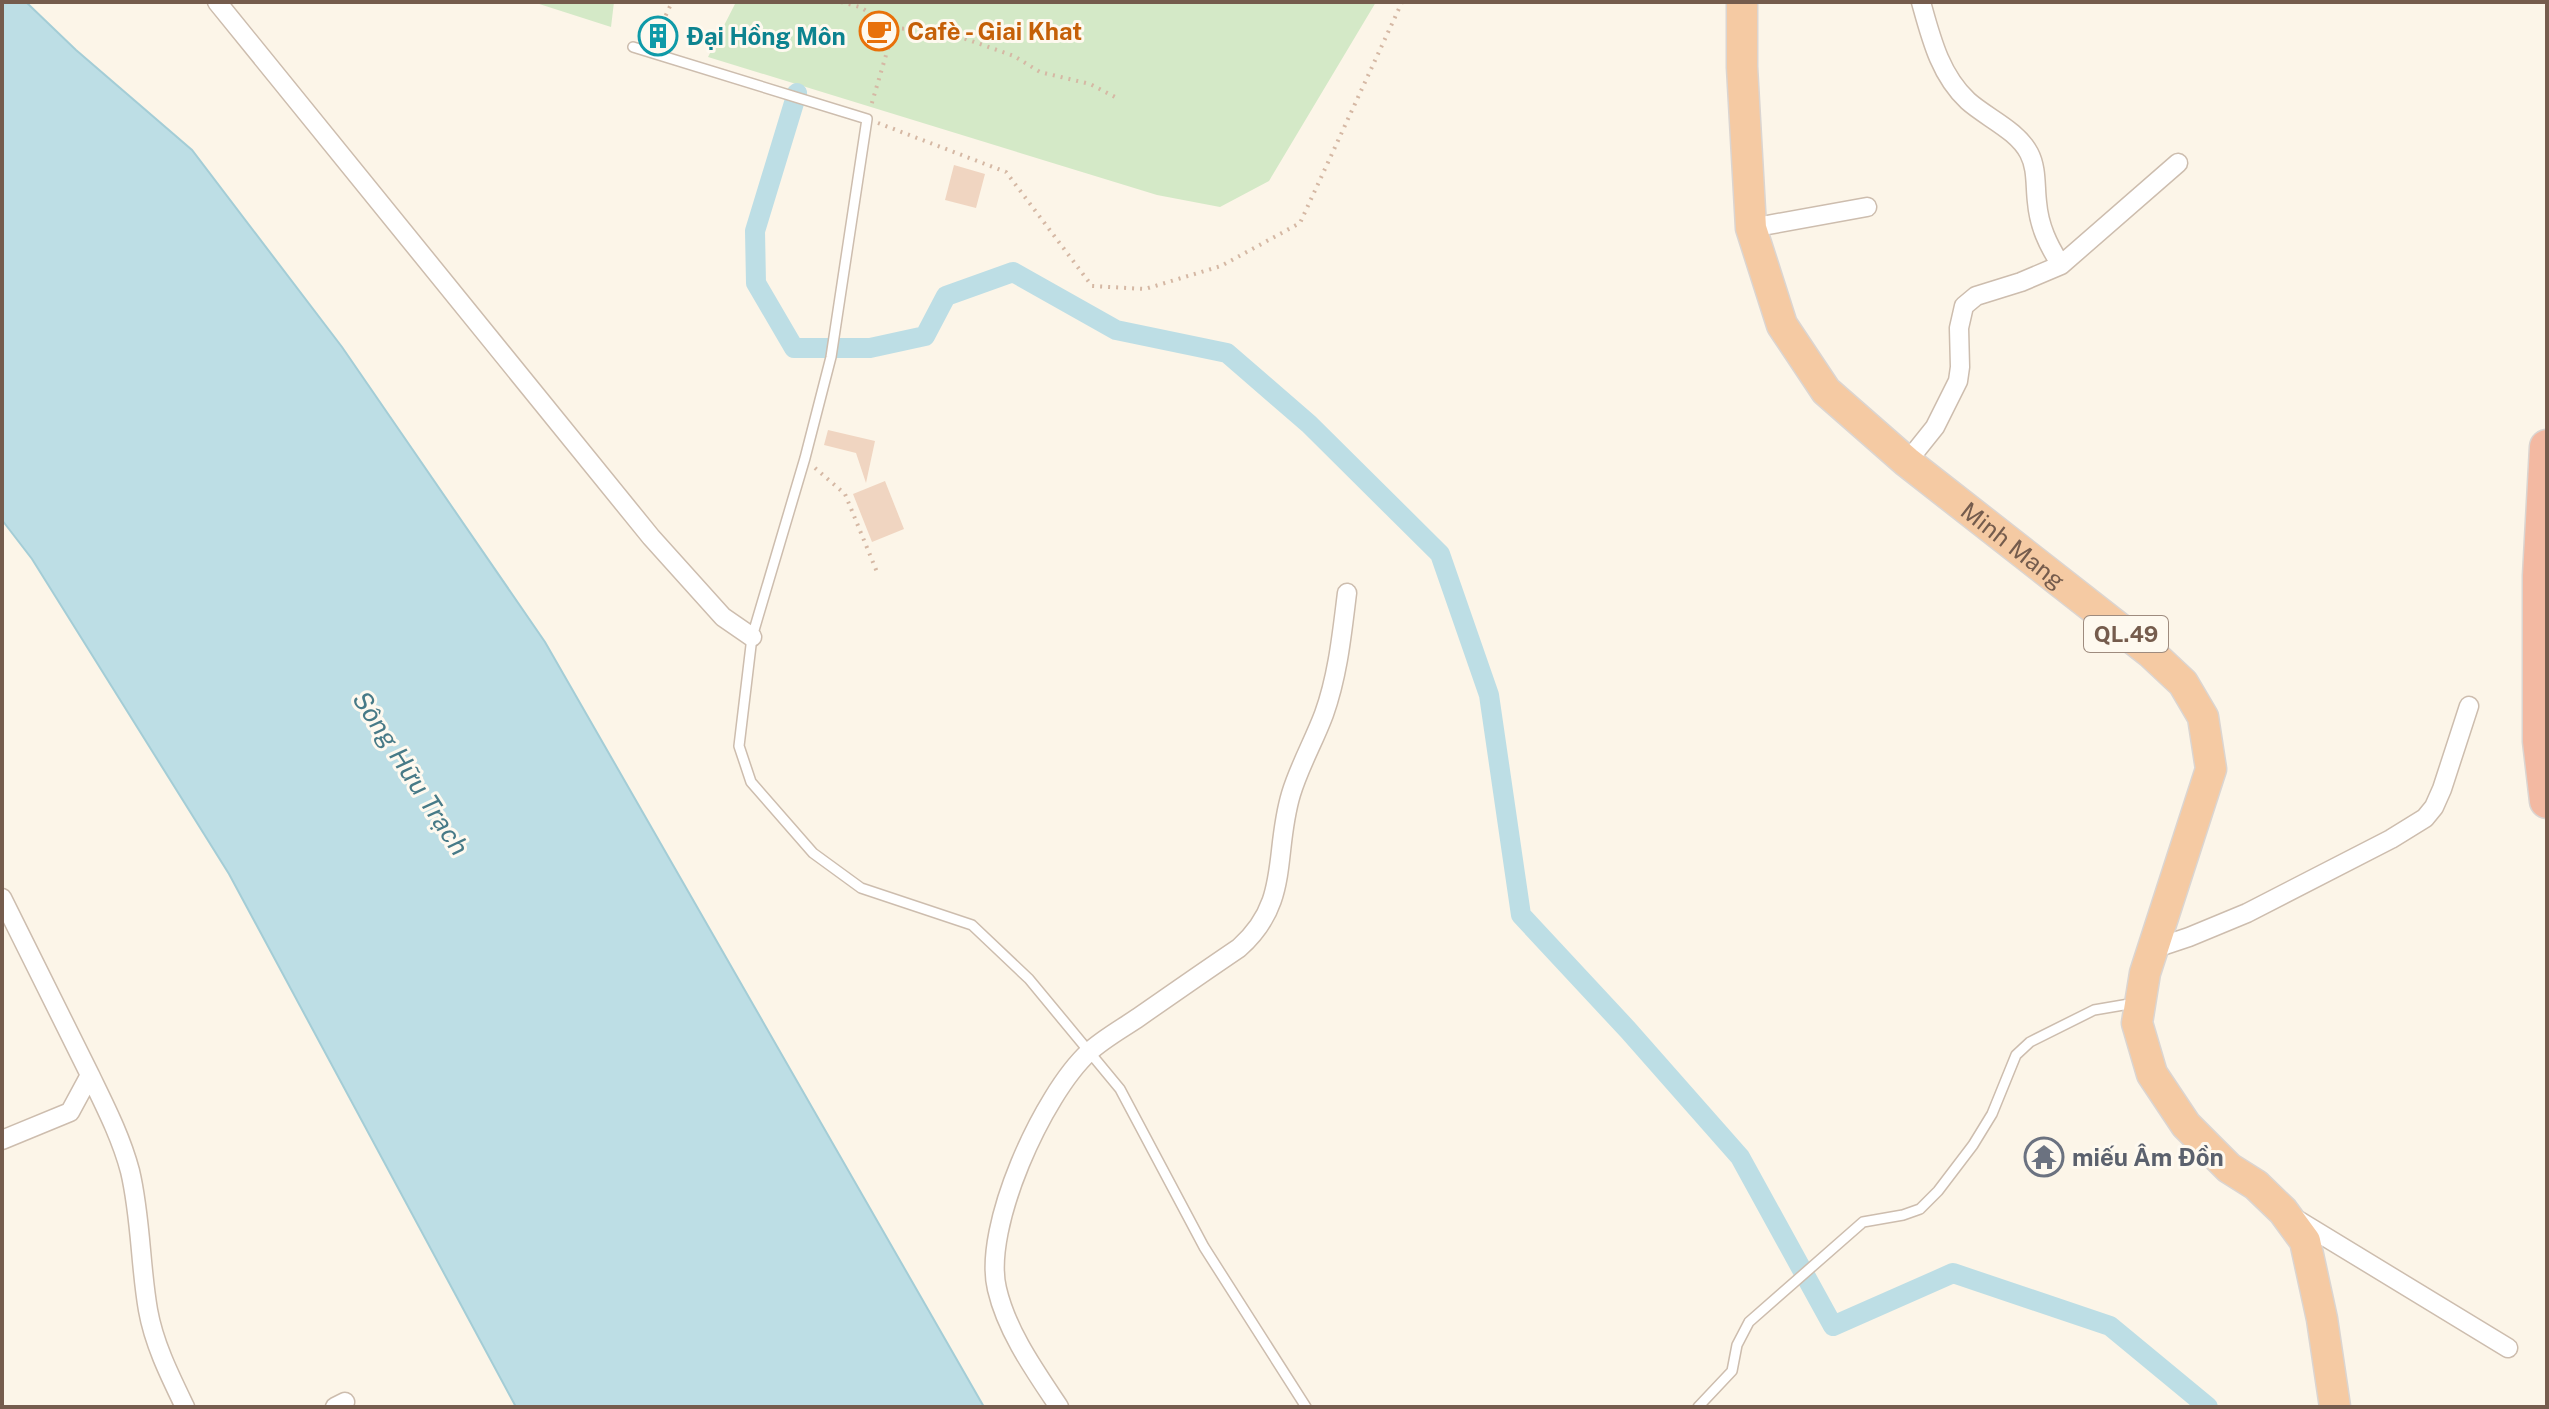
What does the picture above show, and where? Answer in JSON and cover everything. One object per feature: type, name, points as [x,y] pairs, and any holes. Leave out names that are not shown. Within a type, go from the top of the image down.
[{"type":"highway","name":"Minh Mang","points":[[1742,2],[1742,67],[1751,228],[1782,325],[1826,391],[1907,462],[2151,653],[2183,683],[2203,717],[2211,769],[2153,949],[2139,1002],[2137,1023],[2152,1074],[2186,1125],[2229,1168],[2256,1185],[2283,1211],[2305,1241],[2322,1319],[2335,1407]]},
{"type":"highway","points":[[2547,447],[2540,576],[2540,741],[2547,801]]},
{"type":"street","points":[[217,2],[651,537],[723,617],[752,637]]},
{"type":"street","points":[[1921,2],[1931,39],[1943,69],[1955,88],[1970,103],[2018,138],[2028,150],[2034,165],[2042,225],[2049,246],[2061,265]]},
{"type":"street","points":[[1907,462],[1935,427],[1958,381],[1959,328],[1964,306],[1976,296],[2061,265],[2178,163]]},
{"type":"street","points":[[1751,228],[1867,207]]},
{"type":"street","points":[[1059,1407],[1010,1326],[997,1292],[993,1257],[1005,1207],[1033,1135],[1057,1091],[1089,1052],[1239,948],[1264,921],[1276,889],[1291,795],[1324,713],[1340,652],[1347,593]]},
{"type":"street","points":[[2153,949],[2247,913],[2391,839],[2425,818],[2442,789],[2469,706]]},
{"type":"street","points":[[2,898],[90,1075],[129,1167],[136,1198],[148,1313],[156,1340],[185,1407]]},
{"type":"street","points":[[2,1140],[70,1112],[90,1075]]},
{"type":"street","points":[[2283,1211],[2508,1348]]},
{"type":"lane","points":[[633,47],[867,119],[831,357],[805,458],[752,637],[739,746],[751,782],[813,853],[861,888],[972,925],[1029,979],[1120,1089],[1204,1247],[1306,1407]]},
{"type":"lane","points":[[1698,1407],[1732,1371],[1737,1345],[1749,1322],[1863,1222],[1920,1209],[1938,1191],[1973,1145],[1992,1114],[2016,1055],[2030,1042],[2094,1010],[2139,1002]]},
{"type":"path","points":[[659,30],[672,2]]},
{"type":"path","points":[[841,2],[860,7],[894,28],[946,32],[1014,56],[1040,72],[1090,84],[1115,97]]},
{"type":"path","points":[[894,28],[867,119],[1006,172],[1092,286],[1145,289],[1221,266],[1300,223],[1402,2]]},
{"type":"path","points":[[805,458],[845,494],[877,572]]},
{"type":"green space","points":[[533,2],[614,2],[611,27]]},
{"type":"green space","points":[[736,2],[1376,2],[1269,181],[1220,207],[1157,195],[708,57]]},
{"type":"water","name":"Sông Hữu Trạch","points":[[2,2],[26,2],[76,50],[192,150],[342,347],[545,642],[984,1407],[516,1407],[229,874],[32,559],[2,520]]},
{"type":"building","points":[[954,165],[985,174],[976,208],[945,200]]},
{"type":"building","points":[[828,430],[875,441],[866,483],[856,453],[824,445]]},
{"type":"building","points":[[885,481],[904,529],[872,542],[853,494]]},
{"type":"waterway","points":[[797,93],[755,231],[756,283],[794,348],[870,348],[925,336],[946,296],[1013,272],[1116,330],[1227,353],[1309,424],[1440,554],[1489,695],[1521,915],[1740,1157],[1833,1326],[1953,1273],[2110,1326],[2208,1407]]},
{"type":"place","name":"Cafè - Giai Khat","points":[[879,31]]},
{"type":"place","name":"Đại Hồng Môn","points":[[658,36]]},
{"type":"place","name":"miếu Âm Đồn","points":[[2044,1157]]}]
